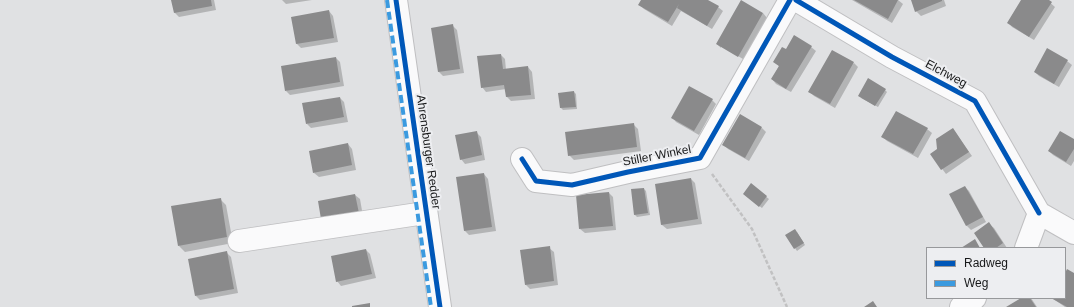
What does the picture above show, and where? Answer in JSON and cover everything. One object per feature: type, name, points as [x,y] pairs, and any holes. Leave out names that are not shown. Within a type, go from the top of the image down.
[{"type":"street","name":"Ahrensburger Redder","points":[[396,0],[440,307]]},
{"type":"street","name":"Stiller Winkel","points":[[522,159],[536,181],[572,185],[700,158],[790,0]]},
{"type":"street","name":"Elchweg","points":[[796,0],[892,57],[975,101],[1039,213]]},
{"type":"street","points":[[239,241],[418,214],[426,209]]},
{"type":"street","points":[[1026,247],[1039,213],[1074,233]]},
{"type":"street","points":[[960,307],[974,299]]},
{"type":"path","points":[[700,158],[752,229],[787,307]]},
{"type":"building","points":[[171,0],[211,0],[212,6],[174,13]]},
{"type":"building","points":[[641,0],[708,0],[719,6],[707,26],[677,8],[679,4],[668,22],[638,5]]},
{"type":"building","points":[[741,0],[763,13],[738,57],[716,44]]},
{"type":"building","points":[[854,0],[898,0],[888,19]]},
{"type":"building","points":[[911,0],[942,0],[942,1],[915,12]]},
{"type":"building","points":[[1021,0],[1049,0],[1052,2],[1029,37],[1007,23]]},
{"type":"building","points":[[329,10],[334,38],[296,44],[291,17]]},
{"type":"building","points":[[453,24],[460,69],[438,72],[431,28]]},
{"type":"building","points":[[794,35],[812,46],[786,89],[771,79],[779,66],[773,62],[782,47],[786,49]]},
{"type":"building","points":[[1047,48],[1068,60],[1054,84],[1034,72]]},
{"type":"building","points":[[832,50],[854,62],[830,104],[808,92]]},
{"type":"building","points":[[501,54],[503,69],[528,66],[531,95],[506,97],[504,85],[481,88],[477,56]]},
{"type":"building","points":[[336,57],[340,82],[285,91],[281,66]]},
{"type":"building","points":[[868,78],[886,89],[875,106],[858,96]]},
{"type":"building","points":[[689,86],[713,99],[694,131],[671,118]]},
{"type":"building","points":[[574,91],[576,107],[560,108],[558,93]]},
{"type":"building","points":[[340,97],[344,117],[306,124],[302,103]]},
{"type":"building","points":[[896,111],[928,128],[913,154],[881,137]]},
{"type":"building","points":[[740,114],[762,127],[745,158],[722,145]]},
{"type":"building","points":[[634,123],[637,147],[568,156],[565,132]]},
{"type":"building","points":[[953,128],[969,152],[941,170],[930,154],[937,149],[936,139]]},
{"type":"building","points":[[477,131],[482,155],[460,160],[455,135]]},
{"type":"building","points":[[1060,131],[1074,139],[1074,149],[1066,162],[1048,151]]},
{"type":"building","points":[[348,143],[352,165],[313,173],[309,151]]},
{"type":"building","points":[[484,173],[492,227],[464,231],[456,177]]},
{"type":"building","points":[[691,178],[698,219],[661,225],[655,184]]},
{"type":"building","points":[[751,183],[767,196],[759,207],[743,194]]},
{"type":"building","points":[[965,186],[983,217],[966,226],[949,194]]},
{"type":"building","points":[[644,188],[648,213],[634,215],[631,189]]},
{"type":"building","points":[[609,192],[613,226],[579,229],[576,195]]},
{"type":"building","points":[[355,194],[360,218],[322,225],[318,201]]},
{"type":"building","points":[[221,198],[227,237],[178,246],[171,206]]},
{"type":"building","points":[[989,222],[1003,243],[997,247],[983,247],[974,233]]},
{"type":"building","points":[[795,229],[804,243],[794,249],[785,235]]},
{"type":"building","points":[[975,239],[979,247],[963,247]]},
{"type":"building","points":[[550,246],[554,281],[525,285],[520,250]]},
{"type":"building","points":[[366,249],[372,274],[336,282],[331,256]]},
{"type":"building","points":[[227,251],[234,289],[195,296],[188,259]]},
{"type":"building","points":[[1067,269],[1074,273],[1074,307],[1067,307],[1053,299],[1066,299]]},
{"type":"building","points":[[1019,299],[1031,299],[1036,307],[1006,307]]},
{"type":"building","points":[[873,301],[877,307],[864,307]]},
{"type":"building","points":[[370,303],[370,307],[352,307],[352,306]]},
{"type":"marked path","points":[[387,0],[431,307]]},
{"type":"cycle path","points":[[396,0],[440,307]]},
{"type":"cycle path","points":[[522,159],[536,181],[572,185],[700,158],[790,0]]},
{"type":"cycle path","points":[[796,0],[892,57],[975,101],[1039,213]]}]
